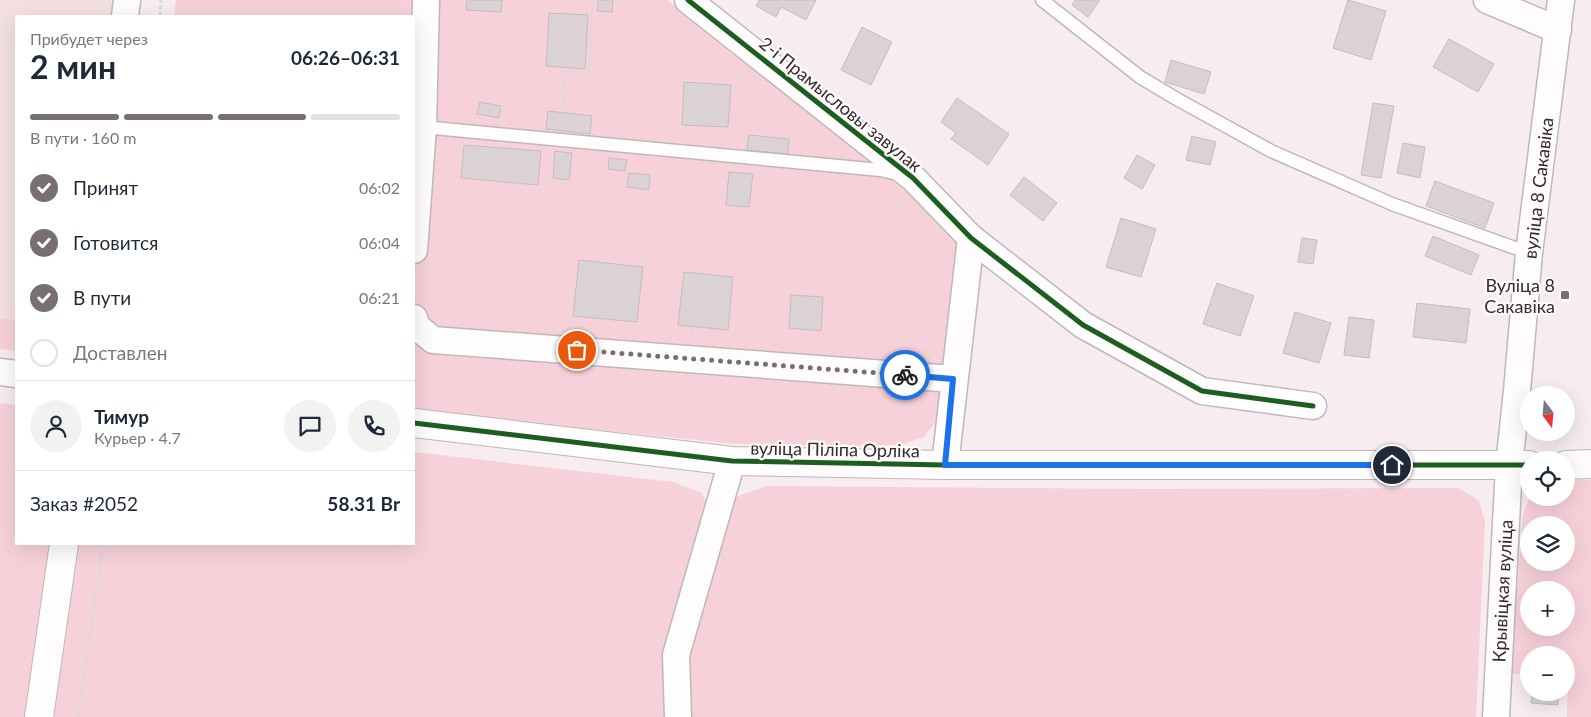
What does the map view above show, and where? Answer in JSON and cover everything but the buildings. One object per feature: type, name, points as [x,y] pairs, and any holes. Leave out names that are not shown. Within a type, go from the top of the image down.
[{"type":"street","points":[[125,15],[127,0]]},
{"type":"street","points":[[415,236],[423,127],[426,0]]},
{"type":"street","name":"2-і Прамысловы завулак","points":[[688,0],[913,178],[971,238],[1083,325],[1202,391],[1313,406]]},
{"type":"street","points":[[1488,0],[1558,30]]},
{"type":"street","name":"вуліца 8 Сакавіка","points":[[1519,465],[1517,391],[1529,253],[1561,0]]},
{"type":"street","points":[[945,465],[953,379],[971,238]]},
{"type":"street","points":[[415,322],[416,326],[433,340],[953,379]]},
{"type":"street","points":[[0,372],[15,374]]},
{"type":"street","name":"вуліца Піліпа Орліка","points":[[415,424],[732,461],[945,465],[1519,465]]},
{"type":"street","points":[[678,717],[676,655],[732,461]]},
{"type":"street","points":[[1575,465],[1591,464]]},
{"type":"street","name":"Крывіцкая вуліца","points":[[1496,717],[1519,465]]},
{"type":"street","points":[[39,717],[64,545]]},
{"type":"lane","points":[[1042,0],[1140,77],[1271,151],[1392,204],[1529,253]]},
{"type":"lane","points":[[423,127],[880,170],[913,178]]},
{"type":"path","points":[[160,15],[161,0]]},
{"type":"path","points":[[563,108],[565,71],[590,72],[593,0]]},
{"type":"path","points":[[78,717],[103,545]]},
{"type":"shaded area","points":[[0,0],[127,0],[125,15],[15,15],[15,321],[0,318]]},
{"type":"shaded area","points":[[176,0],[667,0],[949,225],[957,240],[958,259],[940,406],[935,423],[924,437],[904,444],[879,446],[735,444],[415,411],[415,15],[174,15]]},
{"type":"shaded area","points":[[0,318],[15,321],[15,351],[0,349]]},
{"type":"shaded area","points":[[0,403],[15,405],[15,545],[415,545],[415,452],[673,482],[701,493],[716,518],[738,496],[766,486],[1152,489],[1459,488],[1479,501],[1485,522],[1476,717],[0,717]]},
{"type":"shaded area","points":[[1575,480],[1591,480],[1591,717],[1567,717],[1567,701],[1575,701],[1575,646],[1520,646],[1520,674],[1511,674],[1520,552],[1520,571],[1575,571],[1575,516],[1523,516],[1526,506],[1575,506]]},
{"type":"cycle path","points":[[688,0],[913,178],[971,238],[1083,325],[1202,391],[1313,406]]},
{"type":"cycle path","points":[[415,423],[732,461],[945,465],[1520,465]]},
{"type":"way so far","points":[[577,350],[905,375]]},
{"type":"place","name":"Вуліца 8 Сакавіка","points":[[1565,295]]},
{"type":"route","points":[[905,375],[953,379],[945,465],[1392,465]]}]
